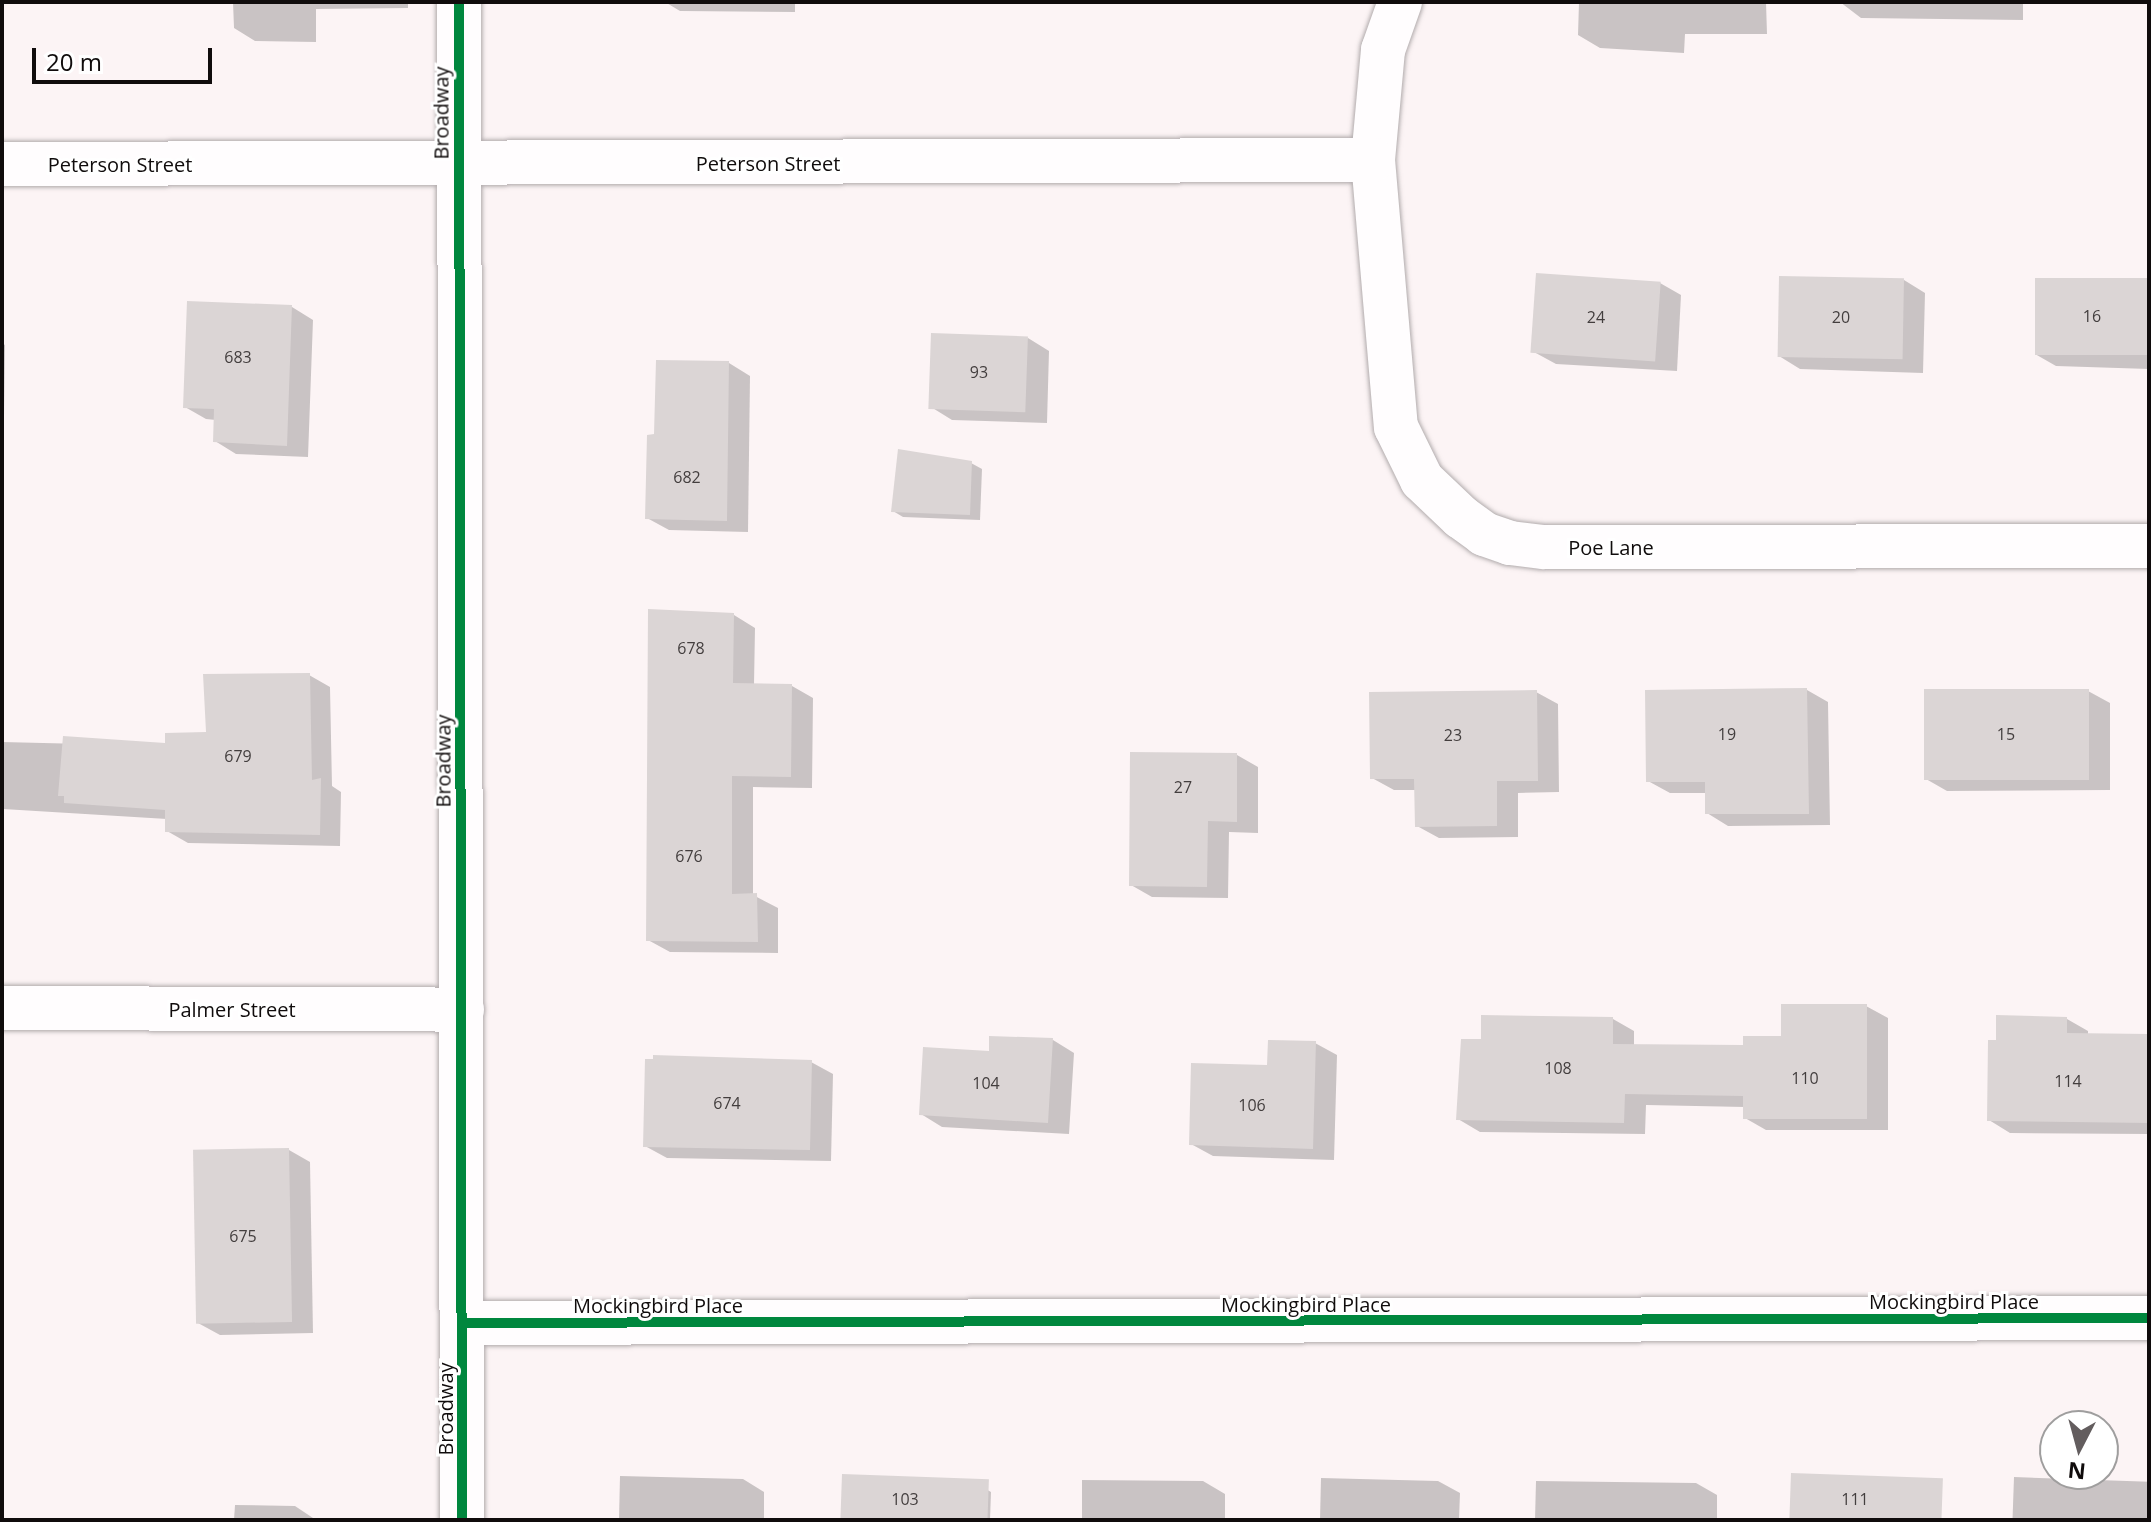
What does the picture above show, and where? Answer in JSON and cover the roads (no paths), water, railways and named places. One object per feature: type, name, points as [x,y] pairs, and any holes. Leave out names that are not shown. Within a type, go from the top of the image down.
[{"type":"street","name":"Broadway","points":[[459,2],[462,1520]]},
{"type":"street","points":[[1373,160],[1383,50],[1400,2]]},
{"type":"street","name":"Peterson Street","points":[[2,164],[1373,160]]},
{"type":"street","name":"Poe Lane","points":[[1373,160],[1396,427],[1422,480],[1484,534],[1510,543],[1572,548],[2149,546]]},
{"type":"street","name":"Palmer Street","points":[[2,1008],[462,1010]]},
{"type":"street","name":"Mockingbird Place","points":[[463,1323],[2149,1318]]}]
